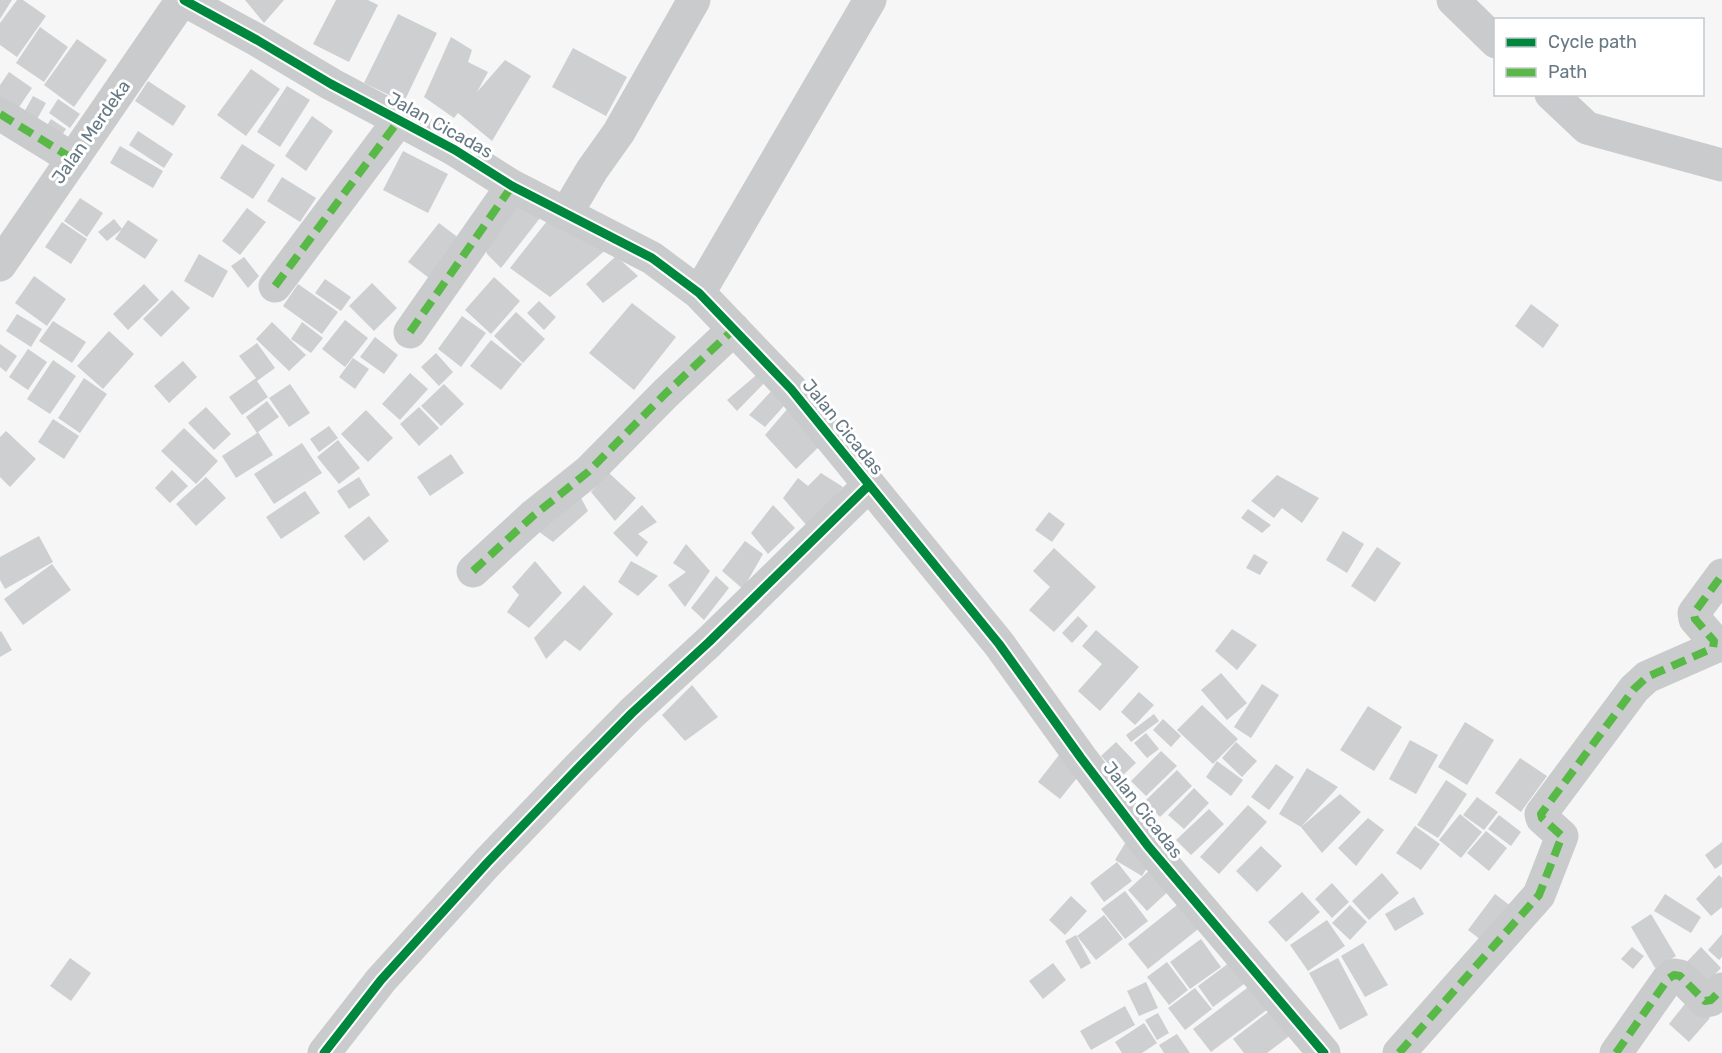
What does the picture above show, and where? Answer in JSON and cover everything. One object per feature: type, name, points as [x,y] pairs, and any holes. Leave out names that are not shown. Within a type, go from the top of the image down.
[{"type":"street","name":"Jalan Cicadas","points":[[183,0],[331,84],[455,150],[512,186],[567,212],[652,258],[699,292],[791,389],[999,644],[1148,846],[1324,1053]]},
{"type":"street","name":"Jalan Merdeka","points":[[0,265],[183,0]]},
{"type":"street","points":[[567,212],[592,170],[619,132],[694,0]]},
{"type":"street","points":[[699,292],[870,0]]},
{"type":"street","points":[[1453,0],[1494,40]]},
{"type":"street","points":[[1553,96],[1587,128],[1722,165]]},
{"type":"street","points":[[0,114],[73,159]]},
{"type":"street","points":[[275,286],[399,120]]},
{"type":"street","points":[[410,332],[512,186]]},
{"type":"street","points":[[472,571],[533,516],[588,472],[666,393],[734,329]]},
{"type":"street","points":[[324,1053],[381,980],[487,863],[576,770],[632,712],[709,642],[869,485]]},
{"type":"street","points":[[1399,1053],[1539,895],[1562,836],[1542,818],[1541,814],[1640,682],[1713,648],[1714,641],[1695,619],[1694,613],[1722,575]]},
{"type":"street","points":[[1616,1053],[1668,978],[1674,975],[1680,976],[1705,1001],[1711,1000],[1722,989]]},
{"type":"building","points":[[0,0],[12,0],[0,19]]},
{"type":"building","points":[[17,0],[23,0],[46,16],[17,57],[0,45],[0,23]]},
{"type":"building","points":[[245,0],[284,0],[264,23]]},
{"type":"building","points":[[336,0],[368,0],[378,5],[349,62],[313,44]]},
{"type":"building","points":[[398,14],[437,33],[404,102],[364,83]]},
{"type":"building","points":[[40,27],[68,47],[44,82],[16,63]]},
{"type":"building","points":[[451,37],[472,50],[468,62],[488,72],[477,92],[505,60],[531,76],[492,141],[458,113],[454,118],[424,97]]},
{"type":"building","points":[[77,39],[107,60],[74,107],[44,85]]},
{"type":"building","points":[[573,48],[627,77],[606,116],[552,87]]},
{"type":"building","points":[[251,69],[280,89],[246,136],[217,115]]},
{"type":"building","points":[[9,72],[32,88],[15,113],[0,103],[0,85]]},
{"type":"building","points":[[148,81],[186,106],[173,126],[135,101]]},
{"type":"building","points":[[287,86],[310,100],[280,147],[257,132]]},
{"type":"building","points":[[33,96],[46,103],[36,121],[23,114]]},
{"type":"building","points":[[58,99],[80,114],[70,128],[49,113]]},
{"type":"building","points":[[312,116],[333,131],[306,171],[285,156]]},
{"type":"building","points":[[51,119],[66,129],[57,143],[42,133]]},
{"type":"building","points":[[138,131],[173,154],[164,168],[129,145]]},
{"type":"building","points":[[242,144],[275,165],[253,199],[220,178]]},
{"type":"building","points":[[120,146],[163,171],[153,188],[110,163]]},
{"type":"building","points":[[403,151],[448,174],[428,213],[383,190]]},
{"type":"building","points":[[282,177],[316,198],[300,222],[267,201]]},
{"type":"building","points":[[80,198],[103,213],[87,237],[64,221]]},
{"type":"building","points":[[522,202],[540,218],[501,268],[487,254],[482,235]]},
{"type":"building","points":[[247,208],[266,222],[240,255],[222,241]]},
{"type":"building","points":[[551,216],[614,243],[550,297],[510,268]]},
{"type":"building","points":[[114,219],[122,229],[107,241],[98,232]]},
{"type":"building","points":[[128,220],[158,240],[145,259],[115,239]]},
{"type":"building","points":[[62,222],[87,239],[71,264],[45,247]]},
{"type":"building","points":[[439,223],[464,242],[433,281],[408,262]]},
{"type":"building","points":[[199,254],[228,271],[213,298],[184,281]]},
{"type":"building","points":[[616,256],[638,276],[603,303],[586,284]]},
{"type":"building","points":[[244,257],[259,276],[248,288],[231,266]]},
{"type":"building","points":[[34,276],[66,299],[47,326],[15,303]]},
{"type":"building","points":[[494,277],[520,301],[491,334],[465,310]]},
{"type":"building","points":[[325,279],[351,297],[341,311],[315,293]]},
{"type":"building","points":[[372,283],[397,308],[374,331],[349,306]]},
{"type":"building","points":[[144,284],[159,300],[128,330],[113,314]]},
{"type":"building","points":[[298,284],[338,312],[322,334],[283,306]]},
{"type":"building","points":[[172,290],[190,308],[161,337],[143,319]]},
{"type":"building","points":[[539,301],[556,317],[544,330],[527,313]]},
{"type":"building","points":[[632,303],[676,337],[634,390],[589,353]]},
{"type":"building","points":[[1531,304],[1559,325],[1543,348],[1515,326]]},
{"type":"building","points":[[516,312],[545,339],[523,363],[494,336]]},
{"type":"building","points":[[17,314],[42,329],[31,347],[6,331]]},
{"type":"building","points":[[462,316],[486,333],[461,367],[438,349]]},
{"type":"building","points":[[345,320],[368,338],[345,367],[322,349]]},
{"type":"building","points":[[53,321],[86,342],[72,363],[39,341]]},
{"type":"building","points":[[272,322],[306,355],[289,371],[256,339]]},
{"type":"building","points":[[302,322],[323,338],[311,353],[291,339]]},
{"type":"building","points":[[109,331],[134,354],[103,389],[77,366]]},
{"type":"building","points":[[375,337],[398,355],[384,374],[360,357]]},
{"type":"building","points":[[491,340],[522,364],[501,390],[470,366]]},
{"type":"building","points":[[257,343],[275,368],[257,381],[268,397],[242,415],[229,397],[256,378],[239,356]]},
{"type":"building","points":[[0,344],[17,356],[6,372],[0,367]]},
{"type":"building","points":[[28,349],[47,362],[28,390],[9,377]]},
{"type":"building","points":[[436,353],[453,372],[439,386],[421,367]]},
{"type":"building","points":[[353,358],[369,369],[355,389],[339,377]]},
{"type":"building","points":[[53,360],[76,376],[50,414],[27,399]]},
{"type":"building","points":[[183,361],[197,377],[169,403],[154,386]]},
{"type":"building","points":[[761,371],[768,379],[737,411],[727,400]]},
{"type":"building","points":[[410,373],[428,389],[400,420],[382,404]]},
{"type":"building","points":[[84,378],[107,394],[80,433],[58,418]]},
{"type":"building","points":[[290,384],[310,413],[289,427],[269,398]]},
{"type":"building","points":[[444,384],[464,404],[441,426],[421,406]]},
{"type":"building","points":[[776,386],[791,398],[765,427],[749,415]]},
{"type":"building","points":[[267,401],[279,417],[258,432],[273,455],[236,478],[222,456],[257,433],[246,417]]},
{"type":"building","points":[[206,407],[231,434],[214,450],[188,423]]},
{"type":"building","points":[[419,407],[439,428],[419,446],[400,424]]},
{"type":"building","points":[[789,407],[825,441],[796,469],[765,435]]},
{"type":"building","points":[[366,410],[393,438],[368,462],[341,434]]},
{"type":"building","points":[[53,419],[79,436],[64,459],[38,442]]},
{"type":"building","points":[[329,426],[338,438],[319,452],[310,439]]},
{"type":"building","points":[[184,428],[218,461],[196,484],[161,451]]},
{"type":"building","points":[[6,431],[36,459],[10,487],[0,477],[0,437]]},
{"type":"building","points":[[338,440],[360,468],[339,484],[317,457]]},
{"type":"building","points":[[302,443],[322,473],[274,504],[254,474]]},
{"type":"building","points":[[451,454],[464,473],[430,496],[417,477]]},
{"type":"building","points":[[172,470],[188,486],[170,503],[155,488]]},
{"type":"building","points":[[609,473],[636,498],[615,521],[591,492]]},
{"type":"building","points":[[821,473],[843,487],[808,527],[783,498],[798,478],[808,486]]},
{"type":"building","points":[[1277,475],[1319,498],[1302,523],[1282,508],[1274,518],[1251,501]]},
{"type":"building","points":[[206,477],[226,498],[196,526],[176,504]]},
{"type":"building","points":[[359,477],[370,495],[349,509],[337,491]]},
{"type":"building","points":[[305,491],[320,513],[281,539],[266,517]]},
{"type":"building","points":[[580,496],[588,511],[553,542],[538,531]]},
{"type":"building","points":[[642,505],[657,522],[638,534],[648,542],[637,557],[613,533]]},
{"type":"building","points":[[773,505],[795,528],[768,554],[751,533]]},
{"type":"building","points":[[1248,509],[1271,525],[1262,533],[1241,518]]},
{"type":"building","points":[[1049,512],[1065,524],[1052,542],[1035,530]]},
{"type":"building","points":[[369,516],[389,541],[364,561],[344,536]]},
{"type":"building","points":[[1343,531],[1364,544],[1347,573],[1326,560]]},
{"type":"building","points":[[39,536],[53,562],[5,589],[0,580],[0,557]]},
{"type":"building","points":[[745,541],[763,554],[743,589],[722,571]]},
{"type":"building","points":[[686,544],[710,571],[685,607],[668,585],[686,572],[673,563]]},
{"type":"building","points":[[1377,547],[1401,563],[1375,602],[1351,586]]},
{"type":"building","points":[[1054,548],[1096,587],[1054,632],[1029,610],[1050,587],[1033,571]]},
{"type":"building","points":[[1254,554],[1268,562],[1260,575],[1246,568]]},
{"type":"building","points":[[535,561],[562,593],[529,628],[507,612],[519,595],[512,587]]},
{"type":"building","points":[[631,561],[658,576],[638,596],[618,582]]},
{"type":"building","points":[[52,564],[71,590],[23,625],[4,599]]},
{"type":"building","points":[[716,576],[729,588],[704,620],[691,608]]},
{"type":"building","points":[[584,585],[613,614],[580,651],[565,640],[546,659],[534,638]]},
{"type":"building","points":[[1078,616],[1088,626],[1072,643],[1062,633]]},
{"type":"building","points":[[1232,629],[1257,645],[1237,670],[1215,651]]},
{"type":"building","points":[[1096,630],[1139,667],[1100,711],[1078,691],[1102,664],[1082,646]]},
{"type":"building","points":[[0,632],[12,650],[0,657]]},
{"type":"building","points":[[1221,673],[1247,703],[1227,720],[1201,690]]},
{"type":"building","points":[[1262,684],[1279,695],[1251,738],[1234,727]]},
{"type":"building","points":[[692,685],[718,717],[685,741],[662,715]]},
{"type":"building","points":[[1139,692],[1154,705],[1135,725],[1121,712]]},
{"type":"building","points":[[1202,705],[1238,739],[1213,764],[1177,730]]},
{"type":"building","points":[[1368,706],[1402,727],[1374,771],[1340,750]]},
{"type":"building","points":[[1154,714],[1159,721],[1131,742],[1126,735]]},
{"type":"building","points":[[1163,719],[1181,736],[1171,747],[1153,730]]},
{"type":"building","points":[[1465,722],[1494,740],[1467,785],[1438,767]]},
{"type":"building","points":[[1146,733],[1159,749],[1147,758],[1134,743]]},
{"type":"building","points":[[1410,740],[1438,755],[1416,794],[1389,779]]},
{"type":"building","points":[[1116,742],[1136,763],[1121,777],[1101,756]]},
{"type":"building","points":[[1236,742],[1257,761],[1242,777],[1222,758]]},
{"type":"building","points":[[1161,751],[1177,766],[1146,796],[1131,781]]},
{"type":"building","points":[[1059,755],[1081,773],[1060,799],[1038,782]]},
{"type":"building","points":[[1520,758],[1547,776],[1521,812],[1495,793]]},
{"type":"building","points":[[1217,761],[1243,780],[1231,796],[1206,777]]},
{"type":"building","points":[[1276,764],[1294,777],[1269,810],[1251,797]]},
{"type":"building","points":[[1307,768],[1338,787],[1301,827],[1279,814]]},
{"type":"building","points":[[1177,770],[1192,786],[1160,817],[1145,801]]},
{"type":"building","points":[[1446,780],[1467,794],[1438,838],[1417,825]]},
{"type":"building","points":[[1194,788],[1209,803],[1184,829],[1168,815]]},
{"type":"building","points":[[1340,794],[1361,812],[1322,853],[1301,827]]},
{"type":"building","points":[[1477,797],[1498,812],[1484,830],[1463,815]]},
{"type":"building","points":[[1248,805],[1267,822],[1219,874],[1200,857]]},
{"type":"building","points":[[1209,809],[1224,824],[1191,855],[1176,840]]},
{"type":"building","points":[[1460,814],[1482,832],[1461,858],[1439,840]]},
{"type":"building","points":[[1499,815],[1521,832],[1511,846],[1488,829]]},
{"type":"building","points":[[1368,818],[1384,830],[1356,866],[1338,848]]},
{"type":"building","points":[[1415,826],[1440,844],[1421,870],[1396,853]]},
{"type":"building","points":[[1486,831],[1507,848],[1489,871],[1467,853]]},
{"type":"building","points":[[1127,840],[1154,857],[1142,876],[1115,860]]},
{"type":"building","points":[[1722,842],[1722,864],[1715,869],[1705,855]]},
{"type":"building","points":[[1261,846],[1282,866],[1257,892],[1236,871]]},
{"type":"building","points":[[1117,862],[1132,881],[1104,902],[1090,883]]},
{"type":"building","points":[[1154,866],[1174,886],[1147,911],[1128,890]]},
{"type":"building","points":[[1382,873],[1399,893],[1369,920],[1352,901]]},
{"type":"building","points":[[1719,875],[1722,878],[1722,907],[1711,916],[1696,899]]},
{"type":"building","points":[[1332,883],[1349,902],[1332,918],[1315,899]]},
{"type":"building","points":[[1125,891],[1148,921],[1125,939],[1101,909]]},
{"type":"building","points":[[1302,892],[1320,912],[1286,942],[1268,922]]},
{"type":"building","points":[[1495,894],[1512,907],[1485,943],[1468,930]]},
{"type":"building","points":[[1665,894],[1701,917],[1691,933],[1654,911]]},
{"type":"building","points":[[1071,896],[1087,911],[1065,935],[1049,920]]},
{"type":"building","points":[[1414,897],[1424,914],[1395,931],[1385,914]]},
{"type":"building","points":[[1182,901],[1202,926],[1148,969],[1128,944]]},
{"type":"building","points":[[1350,905],[1367,922],[1350,940],[1332,923]]},
{"type":"building","points":[[1651,914],[1676,956],[1655,968],[1631,927]]},
{"type":"building","points":[[1104,915],[1123,939],[1096,960],[1077,936]]},
{"type":"building","points":[[1327,920],[1345,946],[1308,971],[1290,945]]},
{"type":"building","points":[[1722,934],[1722,957],[1719,960],[1708,950]]},
{"type":"building","points":[[1076,935],[1091,963],[1081,969],[1065,941]]},
{"type":"building","points":[[1201,939],[1221,967],[1190,989],[1170,962]]},
{"type":"building","points":[[1363,943],[1388,985],[1365,997],[1341,956]]},
{"type":"building","points":[[1632,947],[1644,956],[1633,969],[1621,959]]},
{"type":"building","points":[[1701,947],[1721,968],[1701,989],[1680,969]]},
{"type":"building","points":[[70,958],[91,973],[71,1001],[50,986]]},
{"type":"building","points":[[1338,958],[1368,1015],[1340,1030],[1309,973]]},
{"type":"building","points":[[1233,960],[1248,981],[1213,1007],[1198,986]]},
{"type":"building","points":[[1167,962],[1188,990],[1169,1005],[1147,977]]},
{"type":"building","points":[[1053,963],[1066,980],[1043,999],[1029,981]]},
{"type":"building","points":[[1146,982],[1158,1008],[1139,1016],[1127,991]]},
{"type":"building","points":[[1251,985],[1268,1009],[1211,1052],[1193,1029]]},
{"type":"building","points":[[1195,988],[1212,1009],[1185,1030],[1168,1008]]},
{"type":"building","points":[[1688,1000],[1710,1018],[1689,1042],[1669,1024]]},
{"type":"building","points":[[1125,1006],[1135,1025],[1091,1050],[1080,1031]]},
{"type":"building","points":[[1272,1009],[1292,1034],[1267,1053],[1244,1053],[1233,1039]]},
{"type":"building","points":[[1158,1013],[1169,1033],[1157,1040],[1145,1020]]},
{"type":"building","points":[[1144,1023],[1157,1043],[1142,1053],[1122,1053],[1115,1042]]},
{"type":"building","points":[[1177,1034],[1190,1053],[1164,1053],[1159,1045]]},
{"type":"marked path","points":[[0,114],[73,159]]},
{"type":"marked path","points":[[275,286],[399,120]]},
{"type":"marked path","points":[[410,332],[512,186]]},
{"type":"marked path","points":[[473,571],[533,516],[588,472],[666,393],[734,329]]},
{"type":"marked path","points":[[1399,1053],[1539,895],[1562,836],[1542,818],[1541,814],[1634,689],[1647,677],[1713,648],[1714,641],[1695,619],[1694,613],[1722,575]]},
{"type":"marked path","points":[[1616,1053],[1668,979],[1674,975],[1680,976],[1705,1001],[1711,1000],[1722,989]]},
{"type":"cycle path","points":[[184,0],[331,84],[455,150],[512,186],[652,258],[699,293],[791,389],[999,644],[1148,846],[1324,1053]]},
{"type":"cycle path","points":[[324,1053],[381,980],[487,863],[576,770],[632,713],[709,642],[869,485]]}]
